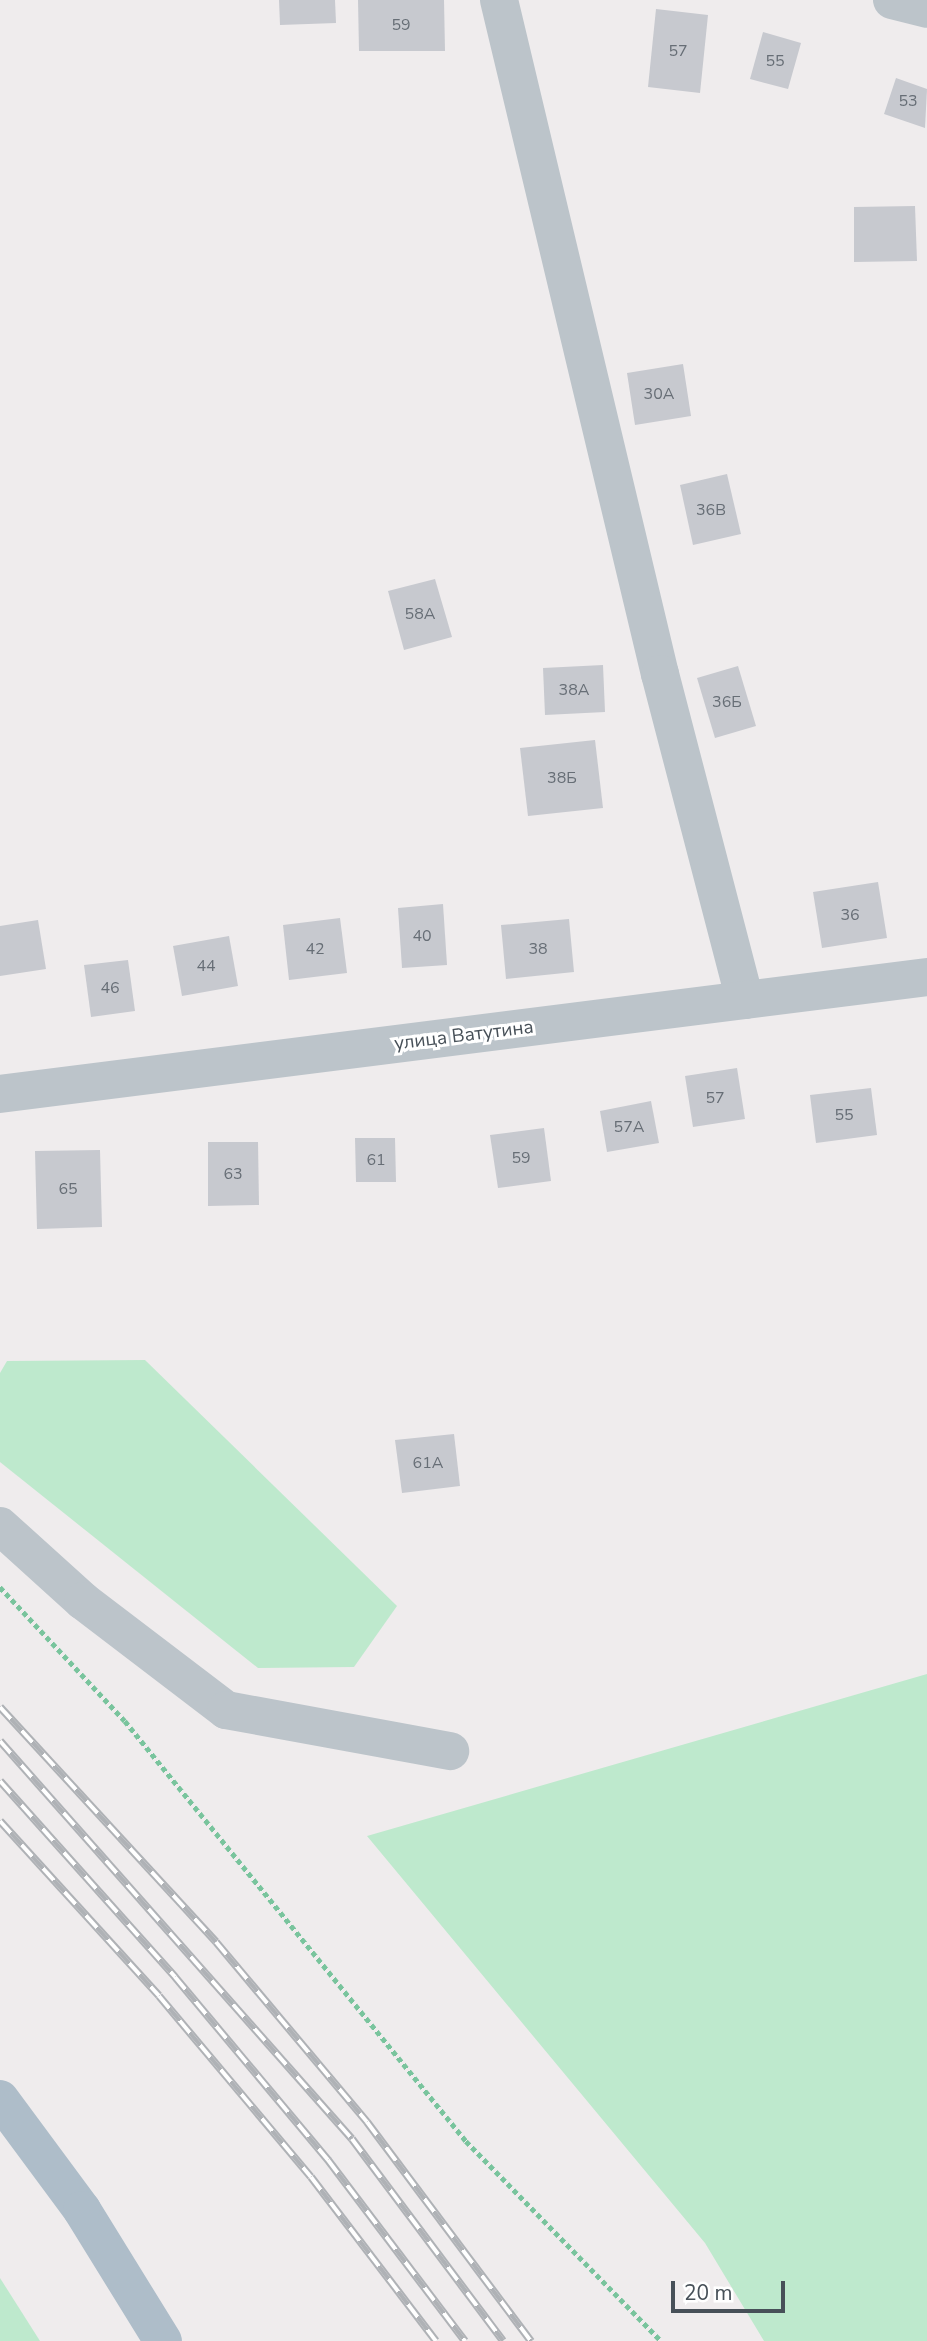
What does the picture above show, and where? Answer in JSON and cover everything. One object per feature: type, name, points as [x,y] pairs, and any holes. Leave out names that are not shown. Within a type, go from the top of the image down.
[{"type":"main road","points":[[0,2099],[82,2210],[163,2341]]},
{"type":"street","points":[[499,0],[657,660],[745,1000]]},
{"type":"street","points":[[892,0],[927,9]]},
{"type":"street","name":"улица Ватутина","points":[[0,1094],[927,977]]},
{"type":"street","points":[[0,1526],[83,1601],[226,1710],[450,1751]]},
{"type":"path","points":[[0,1587],[125,1721],[466,2141],[661,2341]]},
{"type":"green space","points":[[145,1360],[397,1606],[354,1667],[258,1668],[0,1462],[0,1373],[7,1361]]},
{"type":"green space","points":[[927,1674],[927,2341],[764,2341],[705,2243],[367,1836]]},
{"type":"green space","points":[[0,2278],[40,2341],[0,2341]]},
{"type":"building","points":[[279,0],[335,0],[336,23],[280,25]]},
{"type":"building","points":[[358,0],[444,0],[445,51],[359,51]]},
{"type":"building","points":[[656,9],[708,15],[700,93],[648,87]]},
{"type":"building","points":[[763,32],[801,43],[788,89],[750,79]]},
{"type":"building","points":[[896,78],[927,89],[925,128],[884,114]]},
{"type":"building","points":[[915,206],[917,261],[854,262],[854,207]]},
{"type":"building","points":[[683,364],[691,416],[635,425],[627,373]]},
{"type":"building","points":[[727,474],[741,534],[693,545],[680,485]]},
{"type":"building","points":[[435,579],[452,637],[404,650],[388,591]]},
{"type":"building","points":[[603,665],[605,712],[545,715],[543,668]]},
{"type":"building","points":[[738,666],[756,726],[715,738],[697,678]]},
{"type":"building","points":[[595,740],[603,808],[528,816],[520,748]]},
{"type":"building","points":[[878,882],[887,938],[822,948],[813,892]]},
{"type":"building","points":[[443,904],[447,965],[402,968],[398,908]]},
{"type":"building","points":[[340,918],[347,973],[289,980],[283,925]]},
{"type":"building","points":[[569,919],[574,972],[506,979],[501,925]]},
{"type":"building","points":[[38,920],[46,969],[0,976],[0,926]]},
{"type":"building","points":[[229,936],[238,986],[182,996],[173,946]]},
{"type":"building","points":[[128,960],[135,1011],[91,1017],[84,965]]},
{"type":"building","points":[[737,1068],[745,1119],[693,1127],[685,1076]]},
{"type":"building","points":[[871,1088],[877,1135],[816,1143],[810,1095]]},
{"type":"building","points":[[651,1101],[659,1143],[607,1152],[600,1111]]},
{"type":"building","points":[[544,1128],[551,1181],[498,1188],[490,1135]]},
{"type":"building","points":[[355,1138],[395,1138],[396,1182],[356,1182]]},
{"type":"building","points":[[208,1142],[258,1142],[259,1205],[208,1206]]},
{"type":"building","points":[[100,1150],[102,1227],[37,1229],[35,1151]]},
{"type":"building","points":[[454,1434],[460,1486],[402,1493],[395,1440]]},
{"type":"railway","points":[[0,1707],[216,1942],[367,2122],[531,2341]]},
{"type":"railway","points":[[0,1741],[352,2139],[503,2341]]},
{"type":"railway","points":[[0,1781],[175,1977],[328,2160],[465,2341]]},
{"type":"railway","points":[[0,1821],[159,1996],[311,2177],[436,2341]]}]
